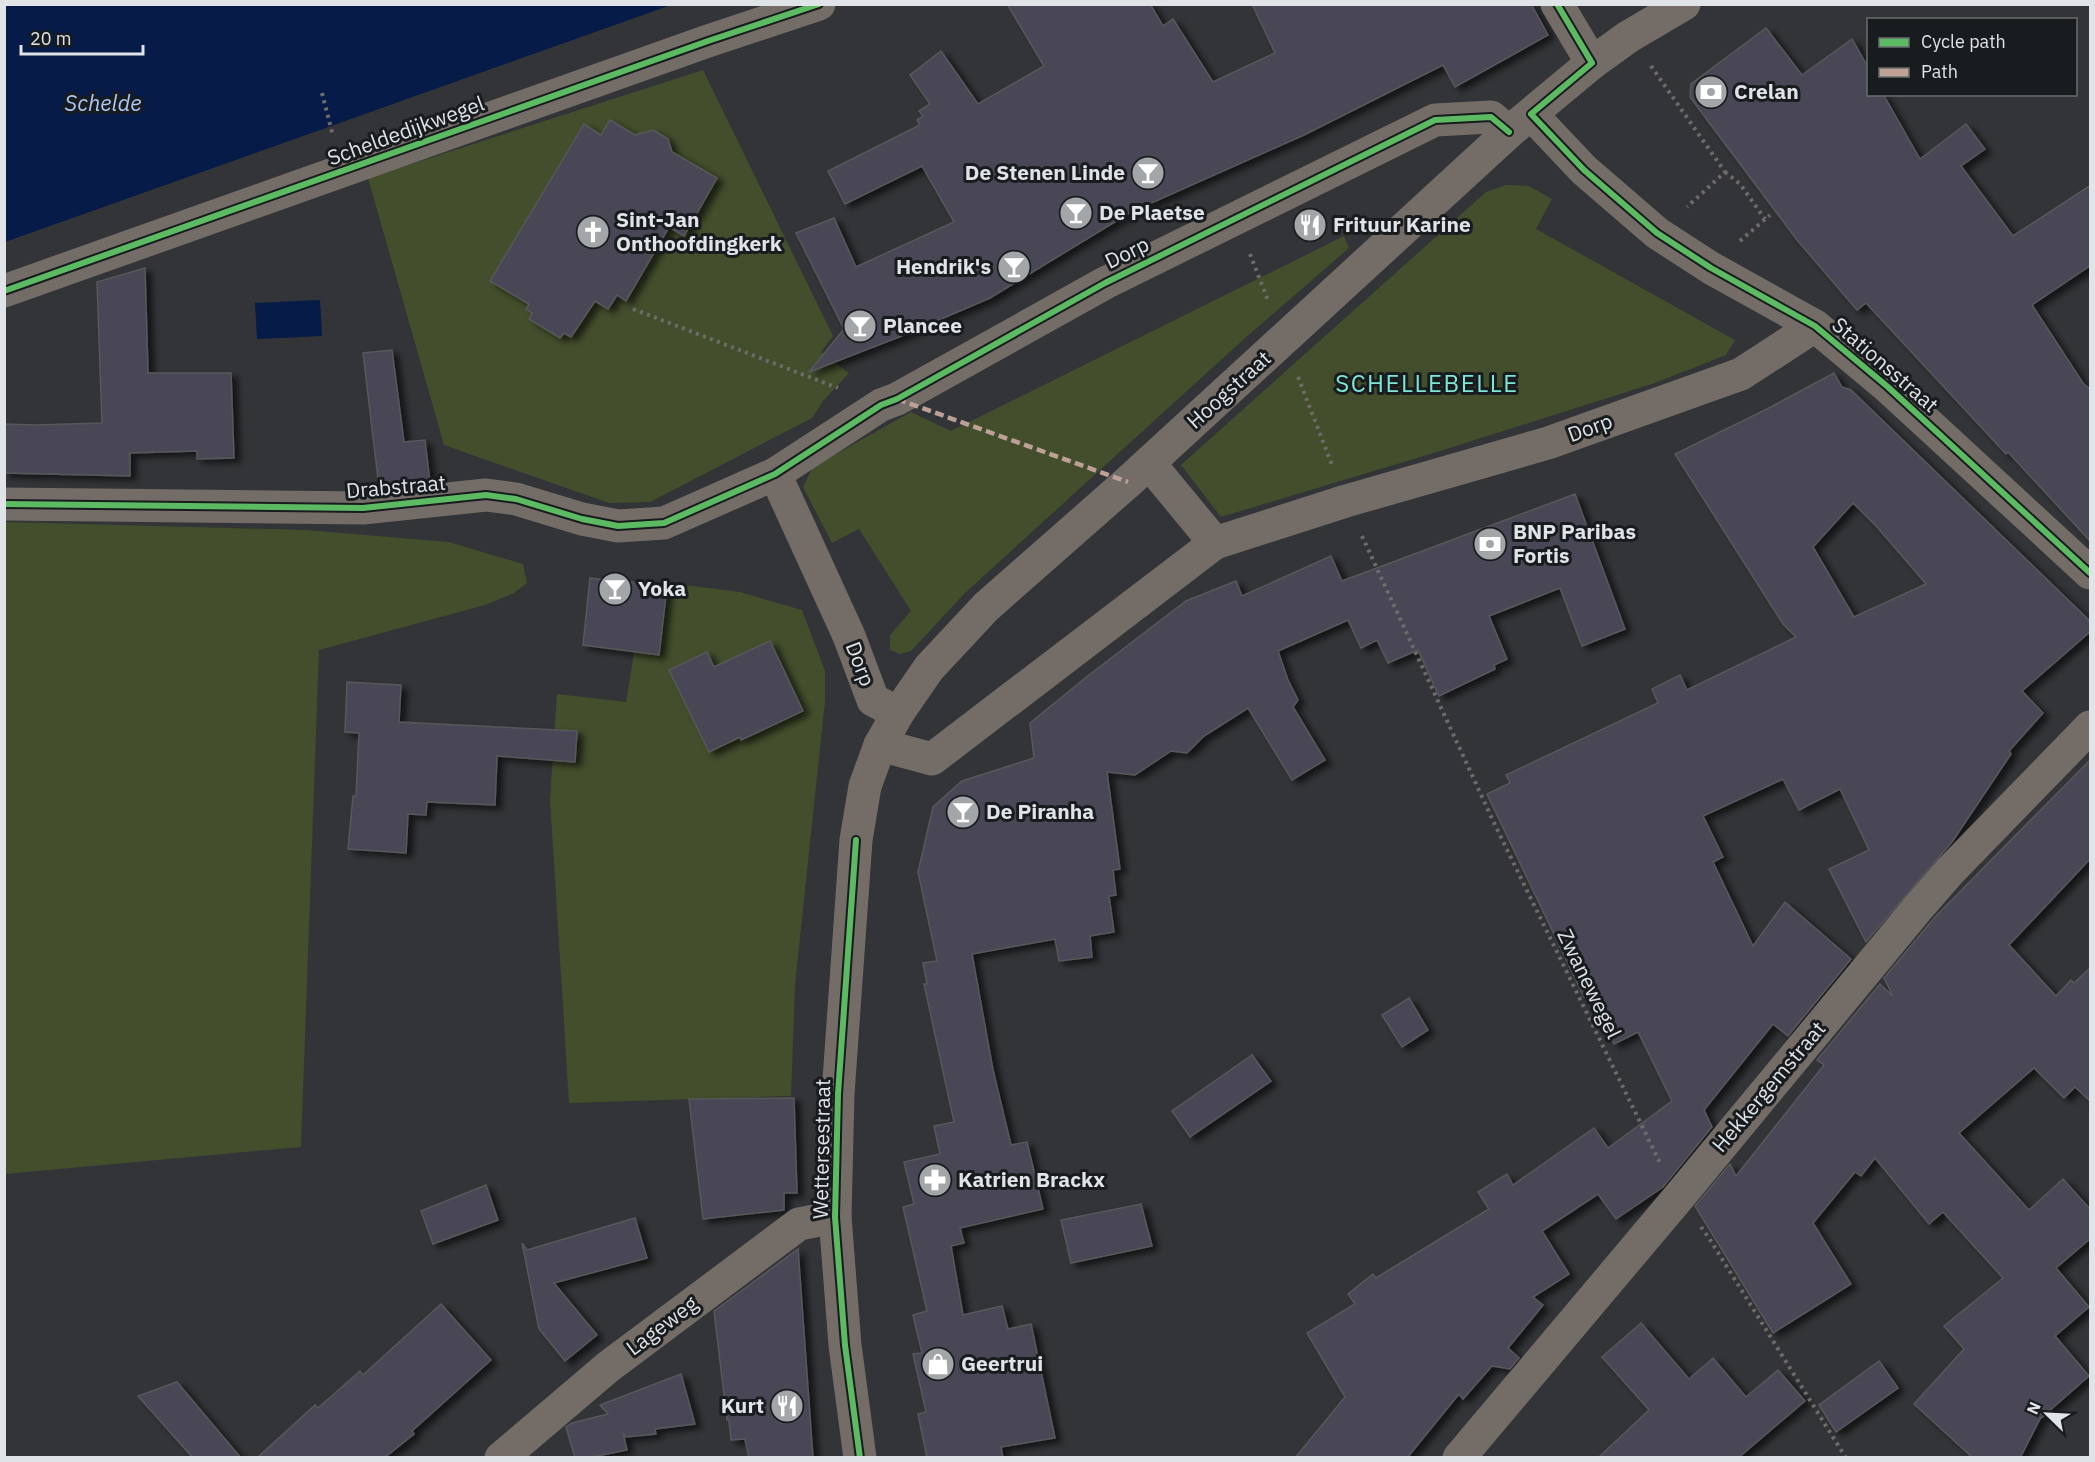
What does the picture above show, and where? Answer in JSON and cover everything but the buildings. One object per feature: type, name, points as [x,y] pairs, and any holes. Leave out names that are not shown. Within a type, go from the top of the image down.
[{"type":"street","name":"Scheldedijkwegel","points":[[4,291],[708,41],[819,4]]},
{"type":"street","points":[[1557,4],[1592,63]]},
{"type":"street","name":"Hoogstraat","points":[[856,840],[864,786],[880,745],[898,713],[929,668],[986,607],[1149,463],[1520,123],[1592,63],[1628,37],[1684,4]]},
{"type":"street","name":"Dorp","points":[[898,713],[873,700],[849,636],[775,474],[881,405],[897,399],[1105,283],[1435,120],[1491,117],[1520,123]]},
{"type":"street","name":"Stationsstraat","points":[[1520,123],[1584,170],[1657,233],[1711,268],[1815,326],[1888,387],[2091,573]]},
{"type":"street","name":"Dorp","points":[[880,745],[932,759],[1215,543],[1346,501],[1548,443],[1741,374],[1815,326]]},
{"type":"street","points":[[1149,463],[1215,543]]},
{"type":"street","name":"Drabstraat","points":[[4,504],[363,508],[486,495],[516,498],[582,519],[618,526],[664,523],[775,474]]},
{"type":"street","name":"Hekkergemstraat","points":[[1459,1458],[1950,871],[2091,727]]},
{"type":"street","name":"Wettersestraat","points":[[856,840],[838,1094],[835,1217],[845,1345],[860,1458]]},
{"type":"street","name":"Lageweg","points":[[501,1458],[608,1367],[799,1224],[835,1217]]},
{"type":"path","points":[[1653,70],[1725,172],[1740,184],[1765,219]]},
{"type":"path","points":[[1657,233],[1725,172]]},
{"type":"path","points":[[1744,237],[1770,215]]},
{"type":"path","points":[[633,309],[881,405]]},
{"type":"green space","points":[[703,70],[833,336],[821,352],[849,373],[823,401],[812,418],[650,502],[609,503],[444,445],[368,178]],"holes":[[[610,120],[635,135],[653,130],[668,139],[672,152],[716,178],[683,235],[669,227],[626,301],[616,296],[608,309],[595,301],[571,336],[564,333],[560,338],[555,335],[558,329],[529,319],[532,313],[526,309],[529,304],[490,281],[583,124],[601,135]]]},
{"type":"green space","points":[[1506,185],[1529,186],[1552,199],[1536,229],[1735,340],[1726,355],[1655,383],[1221,517],[1181,465],[1486,192]]},
{"type":"green space","points":[[1344,236],[1349,248],[1244,339],[965,593],[911,651],[900,654],[890,650],[890,635],[911,611],[859,529],[832,543],[803,487],[813,467],[911,412],[951,431]]},
{"type":"green space","points":[[5,522],[306,530],[449,542],[523,564],[527,583],[514,593],[485,605],[319,650],[301,1147],[5,1174]]},
{"type":"green space","points":[[670,583],[740,592],[802,610],[825,671],[825,701],[795,985],[791,1096],[569,1103],[550,800],[557,694],[626,702],[645,584]]},
{"type":"water","name":"Schelde","points":[[5,4],[671,4],[671,5],[5,242]]},
{"type":"water","points":[[320,300],[322,336],[257,339],[255,303]]},
{"type":"marked path","points":[[897,399],[1128,482]]},
{"type":"cycle path","points":[[4,291],[708,41],[819,4]]},
{"type":"cycle path","points":[[1557,4],[1592,63],[1531,114],[1584,170],[1657,233],[1711,268],[1815,326],[1888,387],[2090,573]]},
{"type":"cycle path","points":[[4,504],[363,508],[486,495],[516,499],[582,519],[618,526],[664,523],[775,474],[881,405],[897,399],[1105,283],[1435,120],[1491,117],[1509,132]]},
{"type":"cycle path","points":[[856,840],[838,1094],[835,1217],[845,1345],[860,1458]]},
{"type":"place","name":"Crelan","points":[[1711,92]]},
{"type":"place","name":"De Stenen Linde","points":[[1148,173]]},
{"type":"place","name":"De Plaetse","points":[[1076,213]]},
{"type":"place","name":"Frituur Karine","points":[[1310,225]]},
{"type":"place","name":"Sint-Jan Onthoofdingkerk","points":[[593,232]]},
{"type":"place","name":"Hendrik's","points":[[1014,267]]},
{"type":"place","name":"Plancee","points":[[860,326]]},
{"type":"place","name":"BNP Paribas Fortis","points":[[1490,544]]},
{"type":"place","name":"Yoka","points":[[615,589]]},
{"type":"place","name":"De Piranha","points":[[963,812]]},
{"type":"place","name":"Katrien Brackx","points":[[935,1180]]},
{"type":"place","name":"Geertrui","points":[[938,1364]]},
{"type":"place","name":"Kurt","points":[[787,1406]]},
{"type":"district","name":"SCHELLEBELLE","points":[[1427,384]]}]
